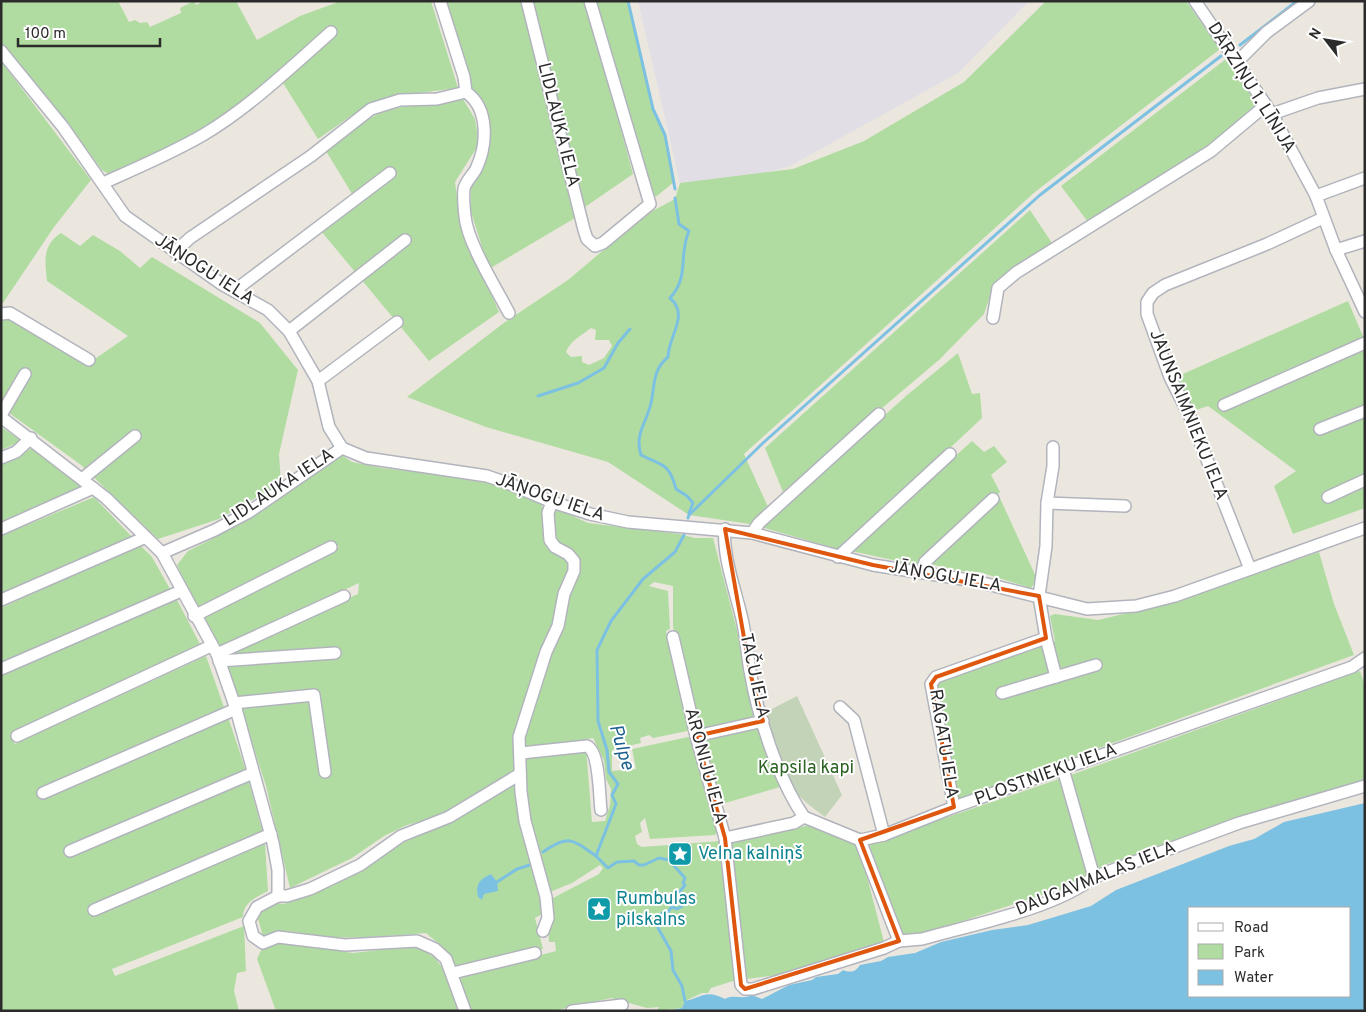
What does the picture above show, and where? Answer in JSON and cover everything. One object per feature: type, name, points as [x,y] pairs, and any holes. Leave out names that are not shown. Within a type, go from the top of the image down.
[{"type":"street","points":[[440,1],[464,77],[466,92],[473,97],[477,105],[485,132],[483,150],[475,170],[464,187],[465,218],[471,238],[509,313]]},
{"type":"street","name":"LIDLAUKA IELA","points":[[527,1],[584,230],[587,238],[595,246],[603,243],[650,204],[590,1]]},
{"type":"street","name":"DĀRZIŅU 1. LĪNIJA","points":[[1195,1],[1269,110],[1316,196],[1336,250],[1365,312]]},
{"type":"street","points":[[1237,62],[1267,32],[1309,1]]},
{"type":"street","points":[[103,183],[156,160],[204,134],[270,87],[331,32]]},
{"type":"street","name":"JĀŅOGU IELA","points":[[1,51],[63,127],[125,216],[234,291],[268,310],[289,331],[318,381],[329,427],[342,448],[366,458],[487,476],[552,502],[590,514],[638,524],[724,529],[752,533],[873,565],[922,572],[1039,596],[1086,609],[1103,610],[1136,606],[1175,596],[1365,528]]},
{"type":"street","points":[[993,318],[998,288],[1017,272],[1211,151],[1269,110],[1365,89]]},
{"type":"street","points":[[175,252],[190,238],[311,156],[371,109],[400,100],[437,99],[466,92]]},
{"type":"street","points":[[234,291],[390,173]]},
{"type":"street","points":[[1316,196],[1365,178]]},
{"type":"street","name":"JAUNSAIMNIEKU IELA","points":[[1250,569],[1191,419],[1170,377],[1147,314],[1148,302],[1153,293],[1166,285],[1267,244],[1323,218]]},
{"type":"street","points":[[289,331],[405,240]]},
{"type":"street","points":[[1336,250],[1365,241]]},
{"type":"street","points":[[1,314],[10,313],[89,360]]},
{"type":"street","points":[[318,381],[397,322]]},
{"type":"street","points":[[1224,405],[1365,343]]},
{"type":"street","points":[[25,374],[1,416],[94,488],[162,553],[215,654],[235,706],[271,834],[278,870],[278,896]]},
{"type":"street","points":[[1320,429],[1365,410]]},
{"type":"street","points":[[752,533],[759,523],[879,414]]},
{"type":"street","points":[[82,479],[135,436]]},
{"type":"street","points":[[1,458],[16,452],[31,438]]},
{"type":"street","points":[[1053,447],[1053,466],[1047,503],[1046,546],[1039,596],[1046,638],[1056,677]]},
{"type":"street","name":"LIDLAUKA IELA","points":[[162,553],[249,512],[342,448]]},
{"type":"street","points":[[838,557],[950,454]]},
{"type":"street","points":[[1328,497],[1365,480]]},
{"type":"street","points":[[1,529],[94,488]]},
{"type":"street","points":[[922,572],[925,562],[993,500]]},
{"type":"street","points":[[544,931],[548,918],[546,897],[525,821],[520,774],[521,753],[519,737],[522,722],[533,697],[546,652],[558,626],[564,594],[574,571],[574,561],[550,540],[548,513],[552,502]]},
{"type":"street","points":[[1047,503],[1126,506]]},
{"type":"street","name":"TAČU IELA","points":[[724,529],[725,545],[743,622],[750,672],[763,721],[780,776],[804,817]]},
{"type":"street","points":[[1,600],[146,538]]},
{"type":"street","points":[[194,616],[331,547]]},
{"type":"street","points":[[1,669],[182,591]]},
{"type":"street","points":[[17,736],[215,654],[344,596]]},
{"type":"street","name":"ARONIJU IELA","points":[[673,637],[696,736],[724,838],[741,985]]},
{"type":"street","name":"RAGATU IELA","points":[[954,808],[931,684],[936,677],[1046,638]]},
{"type":"street","points":[[215,654],[335,653]]},
{"type":"street","name":"PLOSTNIEKU IELA","points":[[860,840],[884,834],[1363,664]]},
{"type":"street","points":[[1002,693],[1096,665]]},
{"type":"street","points":[[43,793],[235,706],[314,694],[326,772]]},
{"type":"street","points":[[840,707],[854,720],[884,834]]},
{"type":"street","points":[[696,736],[763,721]]},
{"type":"street","points":[[521,753],[587,746],[591,748],[596,758],[601,810]]},
{"type":"street","points":[[1063,769],[1094,877]]},
{"type":"street","points":[[70,851],[253,773]]},
{"type":"street","points":[[466,1011],[453,973],[446,959],[434,949],[417,941],[345,945],[278,937],[268,942],[259,942],[251,930],[249,921],[251,913],[257,907],[278,896],[287,896],[310,889],[360,865],[401,836],[449,818],[520,774]]},
{"type":"street","name":"DAUGAVMALAS IELA","points":[[741,985],[745,989],[753,989],[884,948],[899,940],[922,939],[1010,914],[1056,899],[1085,885],[1094,877],[1239,823],[1365,786]]},
{"type":"street","points":[[724,838],[794,823],[804,817],[860,840],[899,940]]},
{"type":"street","points":[[94,910],[271,834]]},
{"type":"street","points":[[453,973],[535,953]]},
{"type":"street","points":[[572,1011],[622,1005]]},
{"type":"highlighted area","points":[[725,529],[873,565],[1039,596],[1046,638],[936,677],[931,684],[954,807],[860,840],[899,941],[745,989],[741,985],[725,838],[696,736],[763,721],[750,672]]},
{"type":"shaded area","points":[[638,1],[1029,1],[958,73],[790,166],[731,182],[680,183]]},
{"type":"green space","points":[[1,1],[118,1],[129,22],[135,20],[140,23],[147,22],[150,27],[181,13],[180,8],[194,1],[196,5],[204,1],[236,1],[257,40],[300,16],[341,1],[431,1],[458,88],[387,97],[358,111],[318,139],[278,75],[200,133],[112,176],[102,170],[59,113],[1,44]]},
{"type":"green space","points":[[446,1],[522,1],[575,218],[489,269],[471,212],[471,185],[484,166],[491,136],[479,98],[467,82]]},
{"type":"green space","points":[[531,1],[586,1],[633,174],[585,207]]},
{"type":"green space","points":[[593,1],[628,1],[653,109],[665,135],[674,182],[657,196],[650,198]]},
{"type":"green space","points":[[1046,1],[1186,1],[1220,49],[1035,192],[744,454],[768,507],[750,524],[689,515],[608,462],[486,427],[407,397],[505,322],[568,280],[645,215],[675,199],[680,183],[793,169],[864,141],[964,82]],"holes":[[[591,328],[596,330],[595,340],[609,340],[612,346],[604,358],[589,365],[582,362],[582,356],[571,357],[566,352],[573,341]]]},
{"type":"green space","points":[[1226,59],[1259,103],[1208,147],[1088,222],[1061,186]]},
{"type":"green space","points":[[1,61],[91,180],[54,227],[3,303],[1,302]]},
{"type":"green space","points":[[463,99],[475,119],[479,144],[455,182],[461,225],[499,312],[429,361],[321,231],[357,202],[326,151],[363,123],[386,111],[407,106]]},
{"type":"green space","points":[[1030,210],[1054,246],[994,285],[984,314],[940,359],[783,492],[765,448]]},
{"type":"green space","points":[[61,233],[80,246],[93,235],[120,251],[140,268],[152,257],[260,323],[298,370],[279,454],[281,483],[219,519],[158,539],[81,465],[1,407],[1,322],[7,316],[89,363],[128,336],[47,281],[46,254],[51,243]]},
{"type":"green space","points":[[1348,301],[1365,341],[1365,508],[1293,534],[1274,486],[1296,471],[1208,406],[1193,411],[1176,377]]},
{"type":"green space","points":[[958,353],[972,394],[980,393],[982,418],[841,550],[761,527],[906,396]]},
{"type":"green space","points":[[1,427],[22,441],[1,450]]},
{"type":"green space","points":[[972,441],[984,452],[994,446],[1007,462],[991,475],[1000,492],[916,565],[851,551]]},
{"type":"green space","points":[[33,448],[82,487],[1,523],[1,462]]},
{"type":"green space","points":[[340,454],[352,462],[382,468],[493,484],[541,503],[545,515],[544,540],[567,559],[570,569],[558,592],[553,629],[515,732],[516,772],[450,813],[407,825],[384,836],[352,858],[290,888],[266,786],[240,705],[317,692],[238,699],[224,664],[341,655],[340,651],[222,658],[220,654],[358,594],[359,583],[218,649],[202,617],[339,547],[334,541],[199,611],[177,565],[188,551],[214,538]]},
{"type":"green space","points":[[999,496],[1037,579],[1031,588],[979,572],[958,571],[927,563]]},
{"type":"green space","points":[[94,497],[132,537],[1,594],[1,536]]},
{"type":"green space","points":[[559,510],[588,523],[679,534],[695,538],[713,538],[737,630],[754,717],[698,730],[673,627],[673,586],[654,582],[649,586],[668,591],[670,629],[666,631],[692,730],[653,738],[649,735],[640,738],[641,743],[612,750],[612,771],[636,769],[632,749],[693,736],[718,830],[715,835],[650,839],[645,818],[640,823],[642,832],[635,836],[637,844],[642,847],[721,841],[736,980],[711,988],[708,993],[702,993],[685,1001],[682,1008],[657,1011],[659,1007],[647,1008],[611,998],[553,1011],[472,1011],[468,1006],[458,977],[556,951],[555,942],[549,942],[548,925],[553,925],[551,899],[599,874],[603,868],[600,865],[572,883],[550,892],[528,817],[525,761],[533,754],[586,748],[592,822],[605,821],[610,805],[611,789],[606,779],[604,760],[593,738],[525,750],[523,738],[566,597],[578,569],[552,537],[553,512]]},
{"type":"green space","points":[[140,545],[152,557],[170,589],[1,665],[1,608]]},
{"type":"green space","points":[[1319,552],[1334,604],[1354,655],[959,799],[936,686],[939,676],[1055,641],[1050,616],[1055,614],[1098,620],[1178,601]]},
{"type":"green space","points":[[176,598],[201,646],[11,735],[15,744],[206,656],[225,710],[38,792],[41,798],[228,717],[246,771],[63,850],[66,857],[248,779],[263,833],[87,909],[91,916],[265,844],[268,891],[255,898],[245,907],[243,917],[112,969],[115,976],[244,926],[246,971],[237,973],[234,991],[239,1011],[1,1011],[1,675]]},
{"type":"green space","points":[[1360,671],[1365,686],[1365,782],[1104,865],[1096,870],[1071,775]]},
{"type":"green space","name":"Kapsila kapi","points":[[797,696],[842,795],[825,817],[800,797],[789,782],[767,720],[766,712]]},
{"type":"green space","points":[[757,724],[780,787],[722,804],[702,739]]},
{"type":"green space","points":[[1059,779],[1087,875],[1069,886],[905,940],[869,844]]},
{"type":"green space","points":[[517,781],[542,901],[542,914],[535,918],[543,949],[455,967],[439,944],[426,933],[340,937],[281,931],[263,936],[256,912],[277,903],[284,904],[313,890]]},
{"type":"green space","points":[[814,824],[859,846],[885,946],[811,971],[746,979],[731,843]]},
{"type":"green space","points":[[278,941],[353,953],[416,946],[434,957],[445,971],[460,1011],[276,1011],[257,959],[262,948]]},
{"type":"water","points":[[1365,803],[1365,1011],[667,1011],[682,1008],[685,1001],[708,994],[725,999],[752,995],[762,999],[789,985],[812,980],[816,977],[838,974],[843,970],[853,971],[860,965],[881,961],[888,957],[915,953],[941,942],[992,930],[1028,925],[1091,906],[1116,890],[1229,846],[1254,839],[1284,822]]},
{"type":"water","points":[[491,874],[497,882],[498,891],[484,894],[482,900],[478,897],[478,885],[481,880]]},
{"type":"waterway","points":[[628,1],[653,109],[665,135],[675,189]]},
{"type":"waterway","points":[[1240,45],[1297,1]]},
{"type":"waterway","points":[[688,518],[763,443],[1040,195],[1221,56]]},
{"type":"waterway","points":[[675,198],[679,224],[689,231],[684,249],[680,282],[670,298],[676,305],[678,319],[668,357],[659,367],[655,378],[651,403],[640,434],[639,448],[641,455],[664,466],[671,474],[676,489],[687,496],[693,503],[689,513]]},
{"type":"waterway","points":[[538,396],[578,383],[604,368],[618,343],[630,329]]},
{"type":"waterway","name":"Pulpe","points":[[684,535],[675,552],[643,579],[611,621],[597,650],[598,721],[607,750],[609,772],[618,784],[612,795],[616,804],[596,856],[608,868],[617,862],[634,861],[639,865],[644,865],[659,858],[669,860],[685,878],[683,883],[685,885],[678,894],[682,899],[682,906],[677,909],[672,907],[664,916],[662,913],[658,917],[658,928],[671,951],[673,970],[682,986],[685,1001]]},
{"type":"waterway","points":[[543,852],[558,843],[570,841],[596,856]]},
{"type":"waterway","points":[[497,882],[517,869],[530,865]]},
{"type":"place","name":"Velna kalniņš","points":[[680,854]]},
{"type":"place","name":"Rumbulas pilskalns","points":[[599,909]]}]
